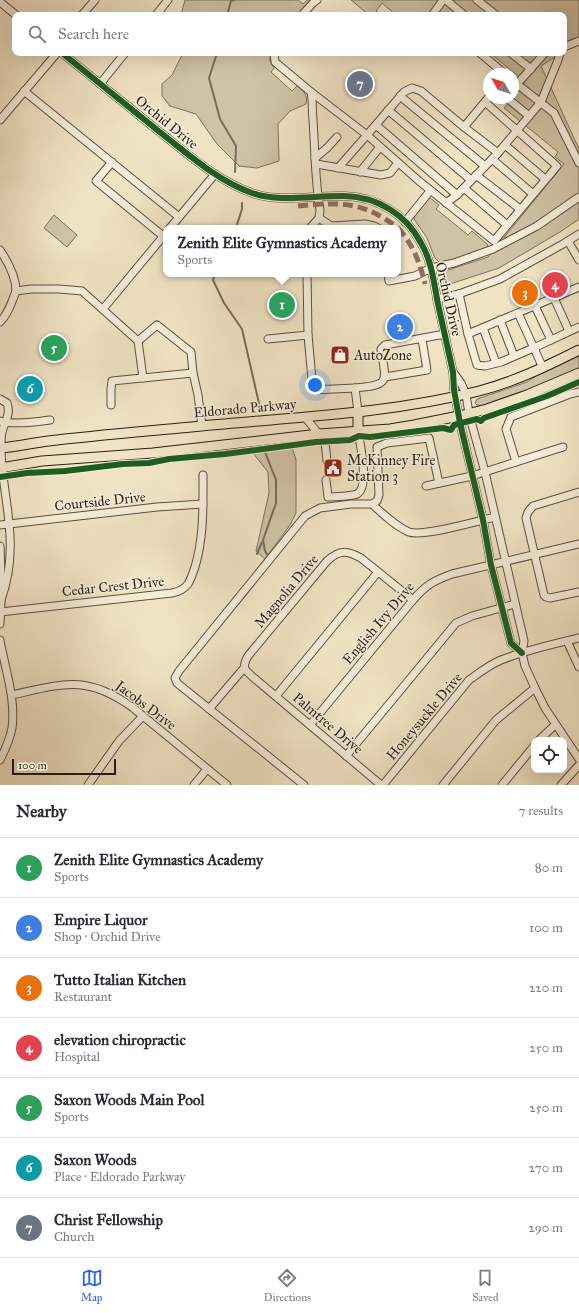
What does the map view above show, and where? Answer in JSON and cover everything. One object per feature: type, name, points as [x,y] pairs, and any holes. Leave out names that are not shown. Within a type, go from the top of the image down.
[{"type":"main road","name":"Eldorado Parkway","points":[[0,448],[202,426],[358,412],[455,397],[480,391],[509,381],[543,368],[579,350]]},
{"type":"main road","points":[[1,468],[42,461],[153,453],[319,434],[408,426],[469,414],[526,395],[579,373]]},
{"type":"main road","points":[[358,412],[358,431]]},
{"type":"street","points":[[85,12],[95,0]]},
{"type":"street","points":[[158,12],[168,0]]},
{"type":"street","points":[[305,12],[317,0]]},
{"type":"street","points":[[435,12],[444,0],[460,12]]},
{"type":"street","points":[[477,0],[492,12]]},
{"type":"street","points":[[0,2],[12,12]]},
{"type":"street","points":[[567,46],[579,41]]},
{"type":"street","points":[[0,120],[54,56]]},
{"type":"street","name":"Orchid Drive","points":[[66,56],[194,159],[231,184],[252,194],[273,198],[362,197],[394,211],[405,222],[421,243],[431,268],[453,372],[458,416],[483,520],[491,565],[511,643],[522,653]]},
{"type":"street","points":[[100,84],[123,56]]},
{"type":"street","points":[[274,56],[275,62],[367,135],[430,190],[494,241]]},
{"type":"street","points":[[484,56],[498,68]]},
{"type":"street","points":[[516,56],[531,68]]},
{"type":"street","points":[[519,78],[541,56]]},
{"type":"street","points":[[446,203],[457,195],[498,153],[541,102],[559,56]]},
{"type":"street","points":[[519,85],[554,113],[579,163]]},
{"type":"street","points":[[338,168],[400,96],[412,88],[422,91],[464,127],[498,153]]},
{"type":"street","points":[[24,91],[179,217]]},
{"type":"street","points":[[311,92],[315,161],[320,210],[319,218],[313,225]]},
{"type":"street","points":[[400,96],[485,166]]},
{"type":"street","points":[[464,127],[484,104]]},
{"type":"street","points":[[491,104],[556,166],[494,241],[493,249]]},
{"type":"street","points":[[514,104],[529,116]]},
{"type":"street","points":[[388,110],[474,177],[520,209]]},
{"type":"street","points":[[376,125],[457,195]]},
{"type":"street","points":[[315,161],[337,137]]},
{"type":"street","points":[[505,145],[545,180]]},
{"type":"street","points":[[360,172],[380,147]]},
{"type":"street","points":[[492,159],[533,194]]},
{"type":"street","points":[[315,161],[338,168],[375,175],[386,175],[390,173],[398,163]]},
{"type":"street","points":[[112,162],[96,181],[163,233]]},
{"type":"street","points":[[172,225],[215,174]]},
{"type":"street","points":[[464,188],[507,225]]},
{"type":"street","points":[[405,222],[430,190]]},
{"type":"street","points":[[388,277],[389,281],[414,276],[431,268],[454,263],[493,249],[537,226],[579,197]]},
{"type":"street","points":[[319,218],[330,225]]},
{"type":"street","points":[[348,225],[370,225]]},
{"type":"street","points":[[438,299],[459,294],[500,279],[579,234]]},
{"type":"street","points":[[103,309],[163,235]]},
{"type":"street","points":[[568,241],[579,260]]},
{"type":"street","points":[[0,250],[6,259],[14,278],[16,291],[12,302],[0,322]]},
{"type":"street","points":[[307,277],[308,335],[313,390],[355,388],[378,385],[383,382],[385,377],[381,349],[385,345],[445,334]]},
{"type":"street","points":[[468,334],[579,287]]},
{"type":"street","points":[[16,291],[31,289],[82,291],[138,340],[143,378]]},
{"type":"street","points":[[459,294],[468,334],[477,364],[484,366],[514,356],[579,327]]},
{"type":"street","points":[[554,298],[569,331]]},
{"type":"street","points":[[535,306],[551,340]]},
{"type":"street","points":[[518,313],[543,368]]},
{"type":"street","points":[[500,320],[514,356]]},
{"type":"street","points":[[138,340],[158,325],[191,352],[192,373],[198,395],[202,426]]},
{"type":"street","points":[[483,328],[496,363]]},
{"type":"street","points":[[268,339],[308,335]]},
{"type":"street","points":[[385,377],[427,370],[422,339]]},
{"type":"street","name":"Orchid Drive","points":[[453,372],[461,383],[466,394],[469,414],[485,472],[524,641],[522,653],[525,666],[545,708],[579,759]]},
{"type":"street","points":[[111,405],[112,381],[192,373]]},
{"type":"street","points":[[355,388],[358,412]]},
{"type":"street","points":[[516,462],[506,429],[511,417],[570,394],[579,392]]},
{"type":"street","points":[[0,399],[7,403],[9,408],[9,415],[3,422],[0,448],[1,468],[9,524],[10,546],[10,564],[7,584],[1,600]]},
{"type":"street","points":[[305,417],[325,442],[327,461]]},
{"type":"street","points":[[3,422],[28,423],[50,420]]},
{"type":"street","points":[[326,480],[328,497],[356,494],[362,489],[364,475],[358,431]]},
{"type":"street","points":[[304,785],[177,683],[175,678],[179,670],[305,516],[320,508],[350,504],[372,504],[377,501],[379,495],[377,447],[387,443],[429,438],[439,483]]},
{"type":"street","points":[[426,486],[472,476],[563,447]]},
{"type":"street","name":"Cedar Crest Drive","points":[[0,612],[177,592],[187,585],[191,578],[200,551],[203,520],[203,475]]},
{"type":"street","points":[[579,492],[535,505],[528,512],[526,518],[543,592],[546,597],[550,598],[579,592]]},
{"type":"street","name":"Courtside Drive","points":[[0,525],[203,504]]},
{"type":"street","points":[[372,504],[386,517],[398,525],[417,534],[495,517]]},
{"type":"street","name":"English Ivy Drive","points":[[310,725],[421,590],[435,580],[452,574],[579,544]]},
{"type":"street","points":[[0,546],[0,624]]},
{"type":"street","name":"Magnolia Drive","points":[[209,709],[244,668],[248,656],[326,561],[332,556],[344,552],[361,558],[413,600]]},
{"type":"street","points":[[276,696],[378,572]]},
{"type":"street","points":[[346,756],[456,623],[472,616],[515,604]]},
{"type":"street","name":"Honeysuckle Drive","points":[[382,785],[469,680],[500,660],[546,645],[579,638]]},
{"type":"street","points":[[0,640],[12,695],[13,713],[12,729],[7,746],[0,760]]},
{"type":"street","points":[[567,641],[579,667]]},
{"type":"street","name":"Palmtree Drive","points":[[244,668],[382,785]]},
{"type":"street","name":"Jacobs Drive","points":[[12,695],[70,684],[86,685],[104,690],[118,697],[143,716],[227,785]]},
{"type":"street","points":[[443,785],[496,720],[535,688]]},
{"type":"street","points":[[88,785],[119,741],[143,716]]},
{"type":"street","points":[[542,737],[555,725]]},
{"type":"street","points":[[502,785],[531,750]]},
{"type":"street","points":[[561,785],[579,765]]},
{"type":"street","points":[[194,785],[207,769]]},
{"type":"shaded area","points":[[185,0],[298,0],[303,4],[307,0],[310,0],[300,12],[182,12]]},
{"type":"shaded area","points":[[351,0],[579,0],[579,40],[567,49],[567,12],[392,12],[382,3],[376,11],[377,12],[365,12]]},
{"type":"shaded area","points":[[182,56],[270,56],[270,61],[274,68],[271,72],[292,91],[297,86],[306,96],[306,104],[290,111],[278,124],[279,161],[257,168],[239,166],[217,144],[196,114],[170,106],[162,96],[162,84],[172,75]]},
{"type":"shaded area","points":[[494,56],[556,56],[541,66],[579,149],[579,219],[499,268],[447,285],[443,284],[442,274],[445,271],[488,257],[564,164],[555,157],[558,152],[504,108],[507,104],[519,104],[519,89],[525,82],[519,77],[519,68],[508,68]]},
{"type":"shaded area","points":[[429,197],[439,205],[436,209],[468,235],[472,231],[488,245],[486,248],[441,264],[435,258],[427,238],[414,219],[415,214]]},
{"type":"shaded area","points":[[54,215],[77,235],[67,247],[44,228]]},
{"type":"shaded area","points":[[49,337],[67,351],[60,359],[42,345]]},
{"type":"shaded area","points":[[579,356],[579,369],[545,385],[482,406],[475,403],[477,399],[527,382],[539,374]]},
{"type":"shaded area","points":[[291,444],[296,460],[296,513],[290,525],[265,559],[256,551],[269,493],[268,472],[253,453],[253,449]]},
{"type":"waterway","points":[[228,12],[231,1],[234,0]]},
{"type":"waterway","points":[[216,56],[209,78],[220,119],[236,146],[235,172]]},
{"type":"waterway","points":[[237,225],[242,209],[242,203]]},
{"type":"waterway","points":[[214,277],[213,280],[224,303],[242,329],[261,412]]},
{"type":"waterway","points":[[265,452],[276,480],[276,503],[263,540],[265,551],[268,556]]},
{"type":"waterway","points":[[257,554],[262,542]]},
{"type":"marked path","points":[[298,206],[326,204],[351,205],[374,213],[394,225]]},
{"type":"marked path","points":[[401,232],[415,254],[425,284]]},
{"type":"cycle path","points":[[66,56],[193,158],[227,182],[252,193],[274,198],[334,196],[357,197],[389,209],[399,216],[415,233],[428,257],[432,273],[453,372],[454,390],[460,423],[483,520],[491,565],[511,643],[522,653]]},
{"type":"cycle path","points":[[0,477],[27,473],[149,463],[169,459],[225,454],[316,442],[350,440],[359,436],[370,437],[443,428],[451,430],[454,425],[477,419],[481,421],[484,418],[547,396],[579,382]]},
{"type":"place","name":"Christ Fellowship","points":[[360,84]]},
{"type":"place","name":"elevation chiropractic","points":[[555,285]]},
{"type":"place","name":"Tutto Italian Kitchen","points":[[525,293]]},
{"type":"place","name":"Zenith Elite Gymnastics Academy","points":[[282,305]]},
{"type":"place","name":"Empire Liquor","points":[[400,327]]},
{"type":"place","name":"Saxon Woods Main Pool","points":[[54,348]]},
{"type":"place","name":"AutoZone","points":[[340,355]]},
{"type":"place","name":"Saxon Woods","points":[[30,389]]},
{"type":"place","name":"McKinney Fire Station 3","points":[[333,468]]}]
